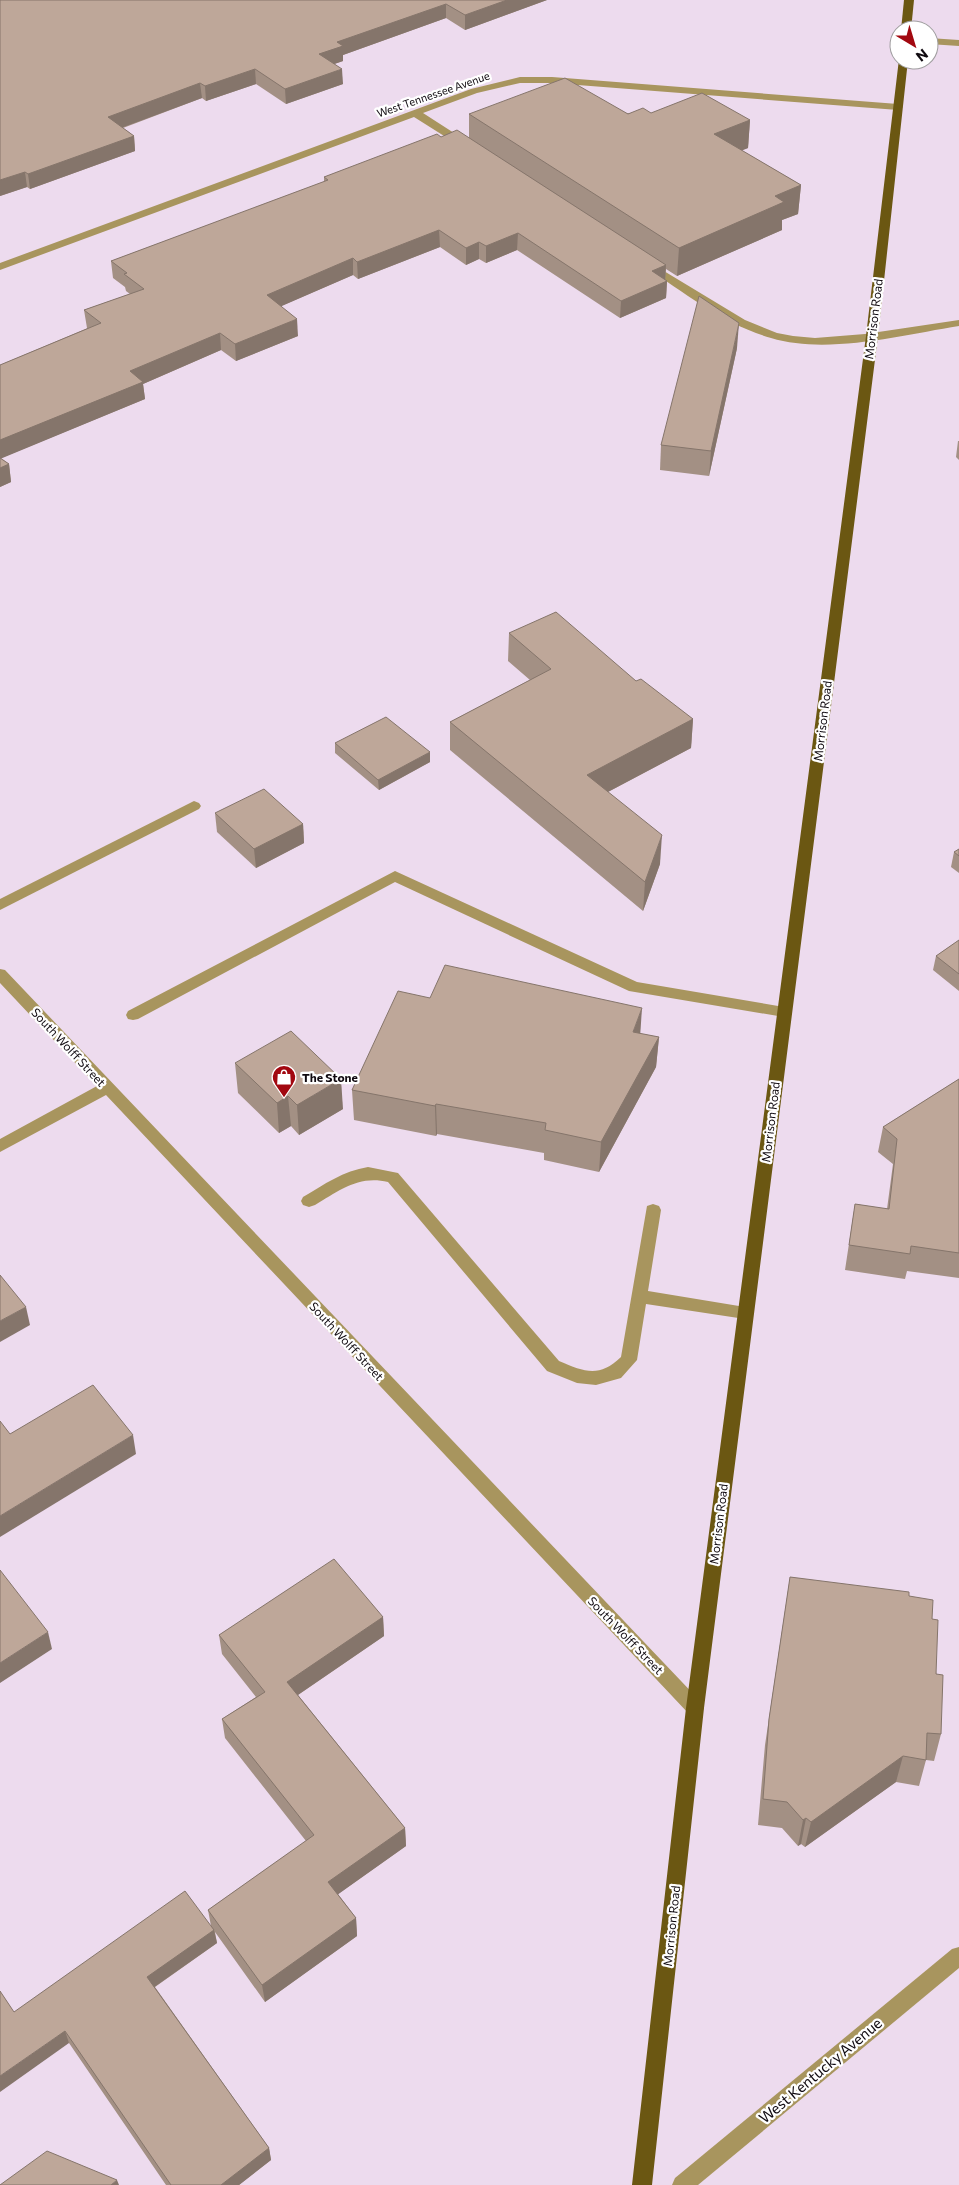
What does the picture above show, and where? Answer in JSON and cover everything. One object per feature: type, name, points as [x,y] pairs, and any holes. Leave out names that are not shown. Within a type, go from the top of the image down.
[{"type":"main road","points":[[906,1],[906,20]]},
{"type":"main road","name":"Morrison Road","points":[[642,2185],[695,1708],[872,336],[902,70]]},
{"type":"street","points":[[939,42],[959,43]]},
{"type":"street","name":"West Tennessee Avenue","points":[[0,267],[474,91],[520,80],[552,80],[898,107]]},
{"type":"street","points":[[415,113],[474,151]]},
{"type":"street","points":[[641,260],[733,319],[775,336],[810,341],[872,336],[959,323]]},
{"type":"street","points":[[0,905],[194,806]]},
{"type":"street","points":[[133,1015],[395,876],[634,987],[784,1012]]},
{"type":"street","name":"South Wolff Street","points":[[0,974],[695,1708]]},
{"type":"street","points":[[0,1146],[107,1088]]},
{"type":"street","points":[[309,1201],[359,1172],[376,1172],[393,1177],[553,1366],[577,1376],[596,1378],[615,1372],[628,1360],[654,1210]]},
{"type":"street","points":[[640,1296],[745,1313]]},
{"type":"street","name":"West Kentucky Avenue","points":[[682,2185],[959,1956]]},
{"type":"building","points":[[0,0],[507,0],[465,15],[446,4],[337,42],[343,46],[319,54],[342,69],[285,89],[255,69],[205,86],[200,83],[108,117],[134,136],[28,174],[25,172],[0,180]]},
{"type":"building","points":[[565,78],[628,114],[643,108],[651,113],[702,93],[750,120],[714,134],[801,185],[775,196],[784,202],[679,248],[469,114]]},
{"type":"building","points":[[457,130],[666,265],[652,271],[667,281],[621,301],[518,233],[486,246],[479,242],[466,248],[439,230],[357,262],[353,258],[267,295],[297,319],[235,344],[220,333],[130,371],[143,382],[0,440],[0,365],[101,323],[84,310],[144,289],[124,274],[127,273],[111,261],[328,180],[324,177],[437,134],[441,137]]},
{"type":"building","points":[[699,296],[739,323],[711,451],[661,445]]},
{"type":"building","points":[[0,458],[9,464],[0,468]]},
{"type":"building","points":[[556,612],[636,681],[641,679],[693,719],[587,775],[662,835],[645,882],[450,722],[551,669],[509,633]]},
{"type":"building","points":[[386,717],[430,752],[378,780],[335,743]]},
{"type":"building","points":[[264,789],[303,824],[254,849],[215,813]]},
{"type":"building","points":[[959,849],[959,856],[954,852]]},
{"type":"building","points":[[959,940],[959,974],[936,956]]},
{"type":"building","points":[[445,965],[642,1008],[633,1032],[659,1037],[601,1142],[545,1130],[546,1123],[436,1104],[435,1106],[352,1090],[398,991],[430,998]]},
{"type":"building","points":[[291,1031],[341,1079],[297,1105],[288,1096],[277,1103],[235,1063]]},
{"type":"building","points":[[959,1079],[959,1253],[911,1246],[910,1254],[849,1245],[855,1204],[889,1209],[897,1139],[883,1127]]},
{"type":"building","points":[[0,1275],[26,1307],[0,1321]]},
{"type":"building","points":[[93,1385],[133,1435],[0,1516],[0,1421],[10,1434]]},
{"type":"building","points":[[334,1559],[383,1617],[287,1682],[405,1828],[328,1882],[356,1918],[262,1985],[208,1910],[314,1835],[222,1719],[265,1692],[219,1635]]},
{"type":"building","points":[[0,1570],[48,1632],[0,1663]]},
{"type":"building","points":[[790,1577],[909,1592],[909,1596],[933,1600],[932,1619],[938,1620],[936,1674],[943,1675],[941,1734],[927,1733],[926,1760],[903,1756],[811,1822],[806,1818],[803,1820],[787,1802],[763,1799],[769,1719]]},
{"type":"building","points":[[185,1891],[214,1930],[147,1977],[269,2148],[221,2185],[171,2185],[65,2031],[0,2076],[0,1991],[14,2012]]},
{"type":"building","points":[[47,2151],[117,2180],[111,2185],[0,2185]]},
{"type":"place","name":"The Stone","points":[[284,1098]]}]
